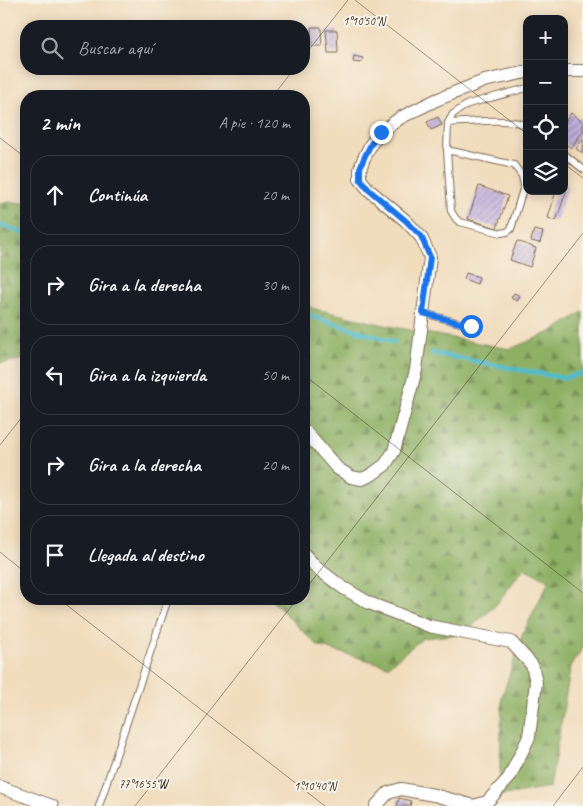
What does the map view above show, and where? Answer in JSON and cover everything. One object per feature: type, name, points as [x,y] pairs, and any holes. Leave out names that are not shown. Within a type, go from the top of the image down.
[{"type":"street","points":[[310,437],[337,468],[351,477],[362,479],[371,476],[385,465],[394,451],[416,370],[430,257],[421,236],[369,190],[360,179],[360,168],[371,144],[381,132],[400,118],[436,100],[484,81],[523,73]]},
{"type":"street","points":[[310,561],[329,578],[369,603],[429,626],[511,642],[532,665],[536,682],[529,737],[509,778],[487,802],[474,806],[434,795],[401,790],[388,793],[376,806]]},
{"type":"street","points":[[0,786],[52,806]]},
{"type":"lane","points":[[447,150],[514,165],[522,176],[524,186],[511,229],[501,233],[460,222],[451,212],[447,150],[448,123],[453,114],[468,104],[523,89]]},
{"type":"lane","points":[[448,123],[511,121],[523,123]]},
{"type":"lane","points":[[568,157],[583,169]]},
{"type":"lane","points":[[423,313],[471,326]]},
{"type":"lane","points":[[99,806],[166,605]]},
{"type":"green space","points":[[7,202],[20,203],[20,360],[0,363],[0,204]]},
{"type":"green space","points":[[310,307],[389,326],[510,349],[553,331],[583,312],[583,648],[571,665],[550,787],[499,796],[502,697],[523,633],[549,581],[524,568],[495,606],[463,634],[423,638],[388,666],[318,646],[276,605],[310,605]]},
{"type":"building","points":[[311,27],[321,27],[322,46],[312,46]]},
{"type":"building","points":[[326,30],[337,30],[338,53],[328,53]]},
{"type":"building","points":[[354,56],[363,58],[361,63],[353,62]]},
{"type":"building","points":[[571,113],[583,122],[583,131],[571,148],[568,146],[568,117]]},
{"type":"building","points":[[438,117],[442,125],[431,130],[427,122]]},
{"type":"building","points":[[583,138],[583,153],[576,149]]},
{"type":"building","points":[[479,186],[508,196],[497,228],[468,219]]},
{"type":"building","points":[[555,195],[565,195],[556,221],[548,218]]},
{"type":"building","points":[[534,230],[543,232],[540,243],[531,241]]},
{"type":"building","points":[[517,241],[536,248],[530,267],[510,260]]},
{"type":"building","points":[[466,273],[479,277],[477,284],[464,279]]},
{"type":"building","points":[[514,293],[520,296],[517,301],[511,298]]},
{"type":"building","points":[[399,798],[411,801],[410,806],[397,806]]},
{"type":"waterway","points":[[0,225],[20,232]]},
{"type":"waterway","points":[[310,316],[394,342]]},
{"type":"waterway","points":[[432,353],[563,378],[583,373]]},
{"type":"route","points":[[381,132],[371,144],[364,158],[360,168],[360,179],[369,190],[421,236],[430,257],[423,313],[471,326]]}]
